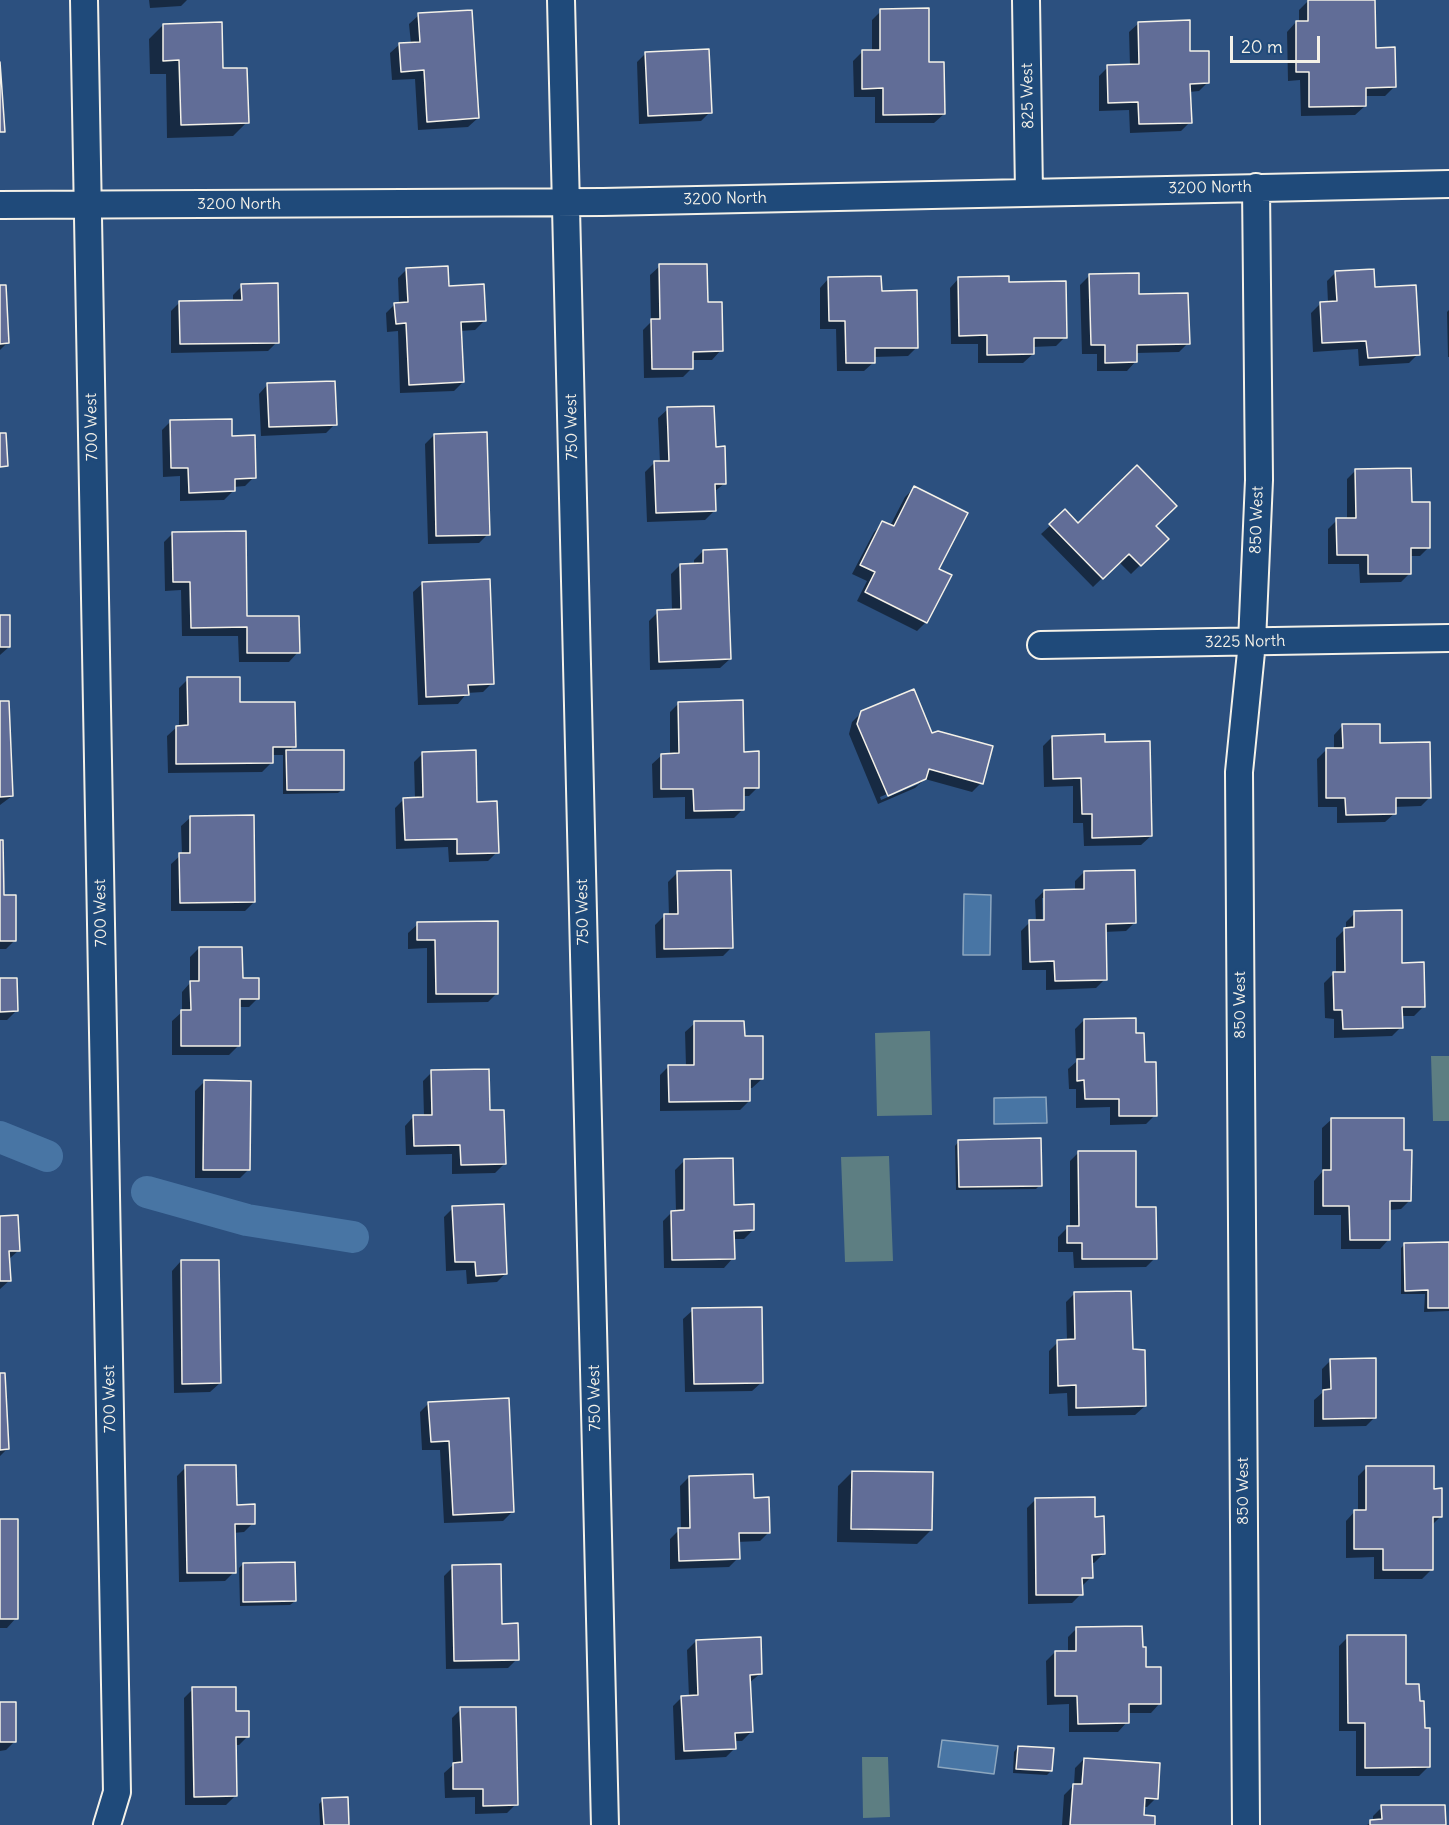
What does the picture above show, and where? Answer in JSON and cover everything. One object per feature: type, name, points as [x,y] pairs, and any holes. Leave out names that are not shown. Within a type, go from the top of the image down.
[{"type":"street","name":"700 West","points":[[84,0],[117,1792],[107,1825]]},
{"type":"street","name":"750 West","points":[[561,0],[605,1825]]},
{"type":"street","name":"825 West","points":[[1026,0],[1029,192]]},
{"type":"street","name":"3200 North","points":[[0,206],[566,203],[1449,184]]},
{"type":"street","name":"850 West","points":[[1246,1825],[1239,795],[1246,682],[1252,642],[1259,480],[1256,187]]},
{"type":"street","name":"3225 North","points":[[1041,645],[1449,638]]},
{"type":"green space","points":[[930,1031],[932,1115],[877,1116],[875,1033]]},
{"type":"green space","points":[[1431,1056],[1449,1056],[1449,1121],[1433,1121]]},
{"type":"green space","points":[[889,1156],[893,1261],[845,1262],[841,1157]]},
{"type":"green space","points":[[862,1757],[888,1757],[890,1817],[863,1818]]},
{"type":"water","points":[[964,894],[991,895],[990,955],[963,955]]},
{"type":"water","points":[[1046,1097],[1047,1123],[994,1124],[994,1098]]},
{"type":"water","points":[[942,1740],[998,1746],[994,1774],[938,1767]]},
{"type":"building","points":[[1308,0],[1375,0],[1376,48],[1395,47],[1396,87],[1366,88],[1366,106],[1309,107],[1309,72],[1296,72],[1296,21],[1308,21]]},
{"type":"building","points":[[929,8],[929,62],[944,62],[945,114],[883,115],[883,88],[862,89],[862,50],[880,50],[880,9]]},
{"type":"building","points":[[472,10],[479,118],[427,122],[424,70],[401,72],[399,43],[420,42],[418,13]]},
{"type":"building","points":[[1190,20],[1190,51],[1209,51],[1209,83],[1190,84],[1192,123],[1139,124],[1138,102],[1108,103],[1107,65],[1139,64],[1138,22]]},
{"type":"building","points":[[222,22],[223,68],[247,68],[249,123],[181,125],[179,60],[163,61],[163,24]]},
{"type":"building","points":[[709,49],[712,113],[648,116],[645,52]]},
{"type":"building","points":[[0,62],[5,132],[0,132]]},
{"type":"building","points":[[659,264],[707,264],[708,302],[722,302],[723,351],[693,352],[693,369],[652,369],[651,319],[660,319]]},
{"type":"building","points":[[448,266],[449,286],[484,284],[486,321],[461,322],[464,382],[409,385],[406,323],[396,324],[394,303],[408,302],[406,268]]},
{"type":"building","points":[[1374,269],[1375,287],[1416,285],[1420,355],[1368,358],[1366,341],[1322,343],[1320,302],[1337,301],[1335,271]]},
{"type":"building","points":[[1139,273],[1139,294],[1188,293],[1190,344],[1137,345],[1137,362],[1105,363],[1105,345],[1091,345],[1089,274]]},
{"type":"building","points":[[881,276],[882,291],[917,290],[918,348],[875,348],[875,363],[846,363],[845,321],[829,321],[828,277]]},
{"type":"building","points":[[1009,276],[1009,282],[1066,281],[1067,338],[1034,338],[1034,354],[987,355],[987,335],[959,336],[958,277]]},
{"type":"building","points":[[278,283],[279,343],[180,344],[179,301],[242,300],[241,284]]},
{"type":"building","points":[[0,285],[6,285],[9,343],[0,344]]},
{"type":"building","points":[[335,381],[337,425],[269,427],[267,383]]},
{"type":"building","points":[[714,406],[716,447],[725,446],[726,484],[715,484],[716,511],[656,513],[654,461],[669,461],[667,407]]},
{"type":"building","points":[[232,419],[232,436],[255,435],[256,478],[235,479],[235,491],[189,493],[188,468],[171,468],[170,420]]},
{"type":"building","points":[[487,432],[490,535],[436,536],[434,434]]},
{"type":"building","points":[[0,433],[6,433],[8,466],[0,467]]},
{"type":"building","points":[[1137,465],[1177,506],[1156,526],[1169,539],[1141,566],[1129,554],[1103,579],[1049,524],[1065,509],[1078,523]]},
{"type":"building","points":[[1411,468],[1412,502],[1430,502],[1430,548],[1411,548],[1411,574],[1368,574],[1368,555],[1337,555],[1336,518],[1356,518],[1355,469]]},
{"type":"building","points":[[914,486],[968,513],[939,569],[952,575],[927,623],[865,592],[875,572],[860,565],[882,521],[894,526]]},
{"type":"building","points":[[246,531],[247,616],[299,616],[300,653],[247,653],[247,627],[191,628],[190,582],[173,582],[172,532]]},
{"type":"building","points":[[727,549],[731,659],[659,662],[657,610],[681,609],[680,564],[703,563],[703,550]]},
{"type":"building","points":[[490,579],[494,684],[468,685],[469,695],[426,697],[422,582]]},
{"type":"building","points":[[0,615],[10,615],[10,647],[0,647]]},
{"type":"building","points":[[187,677],[240,677],[240,702],[295,702],[296,747],[273,747],[273,763],[176,764],[176,726],[188,725]]},
{"type":"building","points":[[914,689],[932,733],[938,731],[993,746],[983,784],[929,769],[926,779],[888,796],[857,724],[861,711]]},
{"type":"building","points":[[743,700],[744,752],[759,751],[759,788],[744,788],[744,810],[694,811],[693,789],[661,789],[661,754],[679,753],[678,702]]},
{"type":"building","points":[[0,701],[9,701],[13,796],[0,797]]},
{"type":"building","points":[[1342,724],[1380,724],[1380,743],[1430,742],[1431,798],[1396,798],[1396,814],[1346,815],[1345,798],[1326,798],[1326,748],[1343,748]]},
{"type":"building","points":[[1105,734],[1105,742],[1150,741],[1152,836],[1092,838],[1092,814],[1082,814],[1081,778],[1053,779],[1052,736]]},
{"type":"building","points":[[286,750],[344,750],[344,790],[287,790]]},
{"type":"building","points":[[476,750],[477,802],[497,801],[499,853],[457,854],[457,839],[405,840],[403,798],[423,797],[422,752]]},
{"type":"building","points":[[254,815],[255,902],[180,903],[179,853],[190,853],[190,816]]},
{"type":"building","points":[[0,840],[3,840],[4,895],[16,895],[16,941],[0,941]]},
{"type":"building","points":[[731,870],[733,948],[664,949],[664,914],[678,914],[677,871]]},
{"type":"building","points":[[1135,870],[1136,923],[1106,924],[1107,980],[1055,981],[1054,961],[1030,962],[1029,920],[1044,920],[1044,890],[1084,889],[1084,871]]},
{"type":"building","points":[[1402,910],[1402,963],[1424,962],[1425,1007],[1402,1007],[1403,1028],[1343,1029],[1342,1010],[1334,1010],[1333,972],[1345,972],[1344,928],[1354,927],[1354,911]]},
{"type":"building","points":[[498,921],[498,994],[436,994],[435,940],[417,940],[417,922]]},
{"type":"building","points":[[199,947],[242,947],[243,978],[259,978],[259,999],[240,999],[240,1046],[181,1046],[181,1010],[191,1010],[190,981],[199,981]]},
{"type":"building","points":[[0,978],[17,978],[18,1011],[0,1012]]},
{"type":"building","points":[[1136,1018],[1136,1033],[1144,1033],[1145,1062],[1156,1062],[1157,1116],[1119,1116],[1119,1099],[1085,1099],[1084,1080],[1077,1081],[1077,1059],[1084,1059],[1084,1019]]},
{"type":"building","points":[[694,1021],[744,1021],[745,1036],[763,1036],[763,1079],[750,1079],[750,1101],[669,1102],[668,1065],[694,1065]]},
{"type":"building","points":[[489,1069],[490,1110],[504,1110],[506,1164],[461,1165],[460,1145],[414,1146],[413,1115],[432,1115],[431,1070]]},
{"type":"building","points":[[204,1080],[251,1081],[250,1170],[203,1170]]},
{"type":"building","points":[[1331,1118],[1404,1118],[1404,1150],[1412,1150],[1411,1201],[1390,1201],[1390,1240],[1350,1240],[1349,1206],[1323,1206],[1323,1170],[1331,1170]]},
{"type":"building","points":[[1041,1138],[1042,1186],[959,1187],[958,1140]]},
{"type":"building","points":[[1078,1151],[1136,1151],[1136,1207],[1156,1207],[1157,1259],[1082,1259],[1082,1243],[1067,1243],[1067,1226],[1079,1226]]},
{"type":"building","points":[[733,1158],[734,1205],[754,1204],[754,1230],[734,1231],[735,1259],[672,1260],[671,1211],[684,1210],[684,1159]]},
{"type":"building","points":[[504,1204],[507,1274],[476,1276],[475,1262],[455,1262],[452,1206]]},
{"type":"building","points":[[18,1215],[20,1251],[9,1251],[11,1281],[0,1281],[0,1216]]},
{"type":"building","points":[[1449,1242],[1449,1308],[1428,1308],[1428,1290],[1405,1291],[1404,1243]]},
{"type":"building","points":[[181,1260],[219,1260],[221,1383],[182,1384]]},
{"type":"building","points":[[1131,1291],[1133,1349],[1145,1350],[1146,1406],[1076,1408],[1076,1385],[1058,1386],[1057,1340],[1075,1339],[1074,1292]]},
{"type":"building","points":[[762,1307],[763,1383],[694,1384],[692,1308]]},
{"type":"building","points":[[1376,1358],[1376,1418],[1323,1419],[1323,1390],[1331,1389],[1330,1359]]},
{"type":"building","points":[[0,1373],[5,1373],[9,1449],[0,1450]]},
{"type":"building","points":[[509,1398],[514,1512],[453,1515],[449,1441],[431,1442],[428,1402]]},
{"type":"building","points":[[185,1465],[236,1465],[237,1505],[255,1504],[255,1524],[235,1524],[236,1573],[187,1573]]},
{"type":"building","points":[[1366,1466],[1434,1466],[1434,1489],[1442,1488],[1442,1517],[1433,1517],[1433,1570],[1383,1570],[1383,1549],[1354,1549],[1354,1510],[1366,1510]]},
{"type":"building","points":[[852,1471],[933,1472],[932,1530],[851,1529]]},
{"type":"building","points":[[753,1474],[754,1498],[769,1497],[770,1533],[739,1533],[740,1559],[679,1561],[678,1528],[690,1528],[689,1476]]},
{"type":"building","points":[[1095,1497],[1095,1517],[1104,1516],[1105,1554],[1092,1555],[1093,1578],[1082,1578],[1083,1595],[1036,1595],[1035,1498]]},
{"type":"building","points":[[0,1519],[18,1519],[18,1619],[0,1619]]},
{"type":"building","points":[[295,1562],[296,1601],[243,1602],[243,1563]]},
{"type":"building","points":[[501,1564],[502,1624],[518,1623],[519,1660],[454,1661],[452,1565]]},
{"type":"building","points":[[1142,1626],[1143,1647],[1146,1647],[1146,1667],[1161,1667],[1161,1704],[1129,1704],[1129,1723],[1078,1724],[1077,1696],[1055,1696],[1055,1651],[1076,1651],[1076,1627]]},
{"type":"building","points":[[1347,1635],[1406,1635],[1406,1684],[1419,1684],[1420,1701],[1424,1701],[1425,1728],[1430,1728],[1430,1767],[1365,1768],[1365,1723],[1348,1723]]},
{"type":"building","points":[[761,1637],[762,1674],[750,1675],[753,1732],[735,1733],[736,1749],[684,1751],[681,1696],[698,1695],[696,1640]]},
{"type":"building","points":[[192,1687],[236,1687],[236,1711],[249,1711],[249,1737],[236,1737],[237,1796],[194,1797]]},
{"type":"building","points":[[0,1702],[16,1702],[16,1742],[0,1742]]},
{"type":"building","points":[[460,1707],[516,1707],[518,1805],[483,1806],[483,1789],[453,1789],[453,1763],[462,1762]]},
{"type":"building","points":[[1018,1746],[1054,1748],[1052,1771],[1016,1769]]},
{"type":"building","points":[[1084,1758],[1160,1763],[1158,1799],[1145,1798],[1144,1815],[1155,1816],[1155,1825],[1070,1825],[1073,1784],[1082,1784]]},
{"type":"building","points":[[348,1797],[349,1825],[324,1825],[322,1798]]},
{"type":"building","points":[[1381,1805],[1445,1805],[1446,1825],[1370,1825],[1370,1820],[1382,1819]]},
{"type":"waterway","points":[[0,1137],[47,1156]]},
{"type":"waterway","points":[[147,1192],[247,1220],[353,1237]]}]
